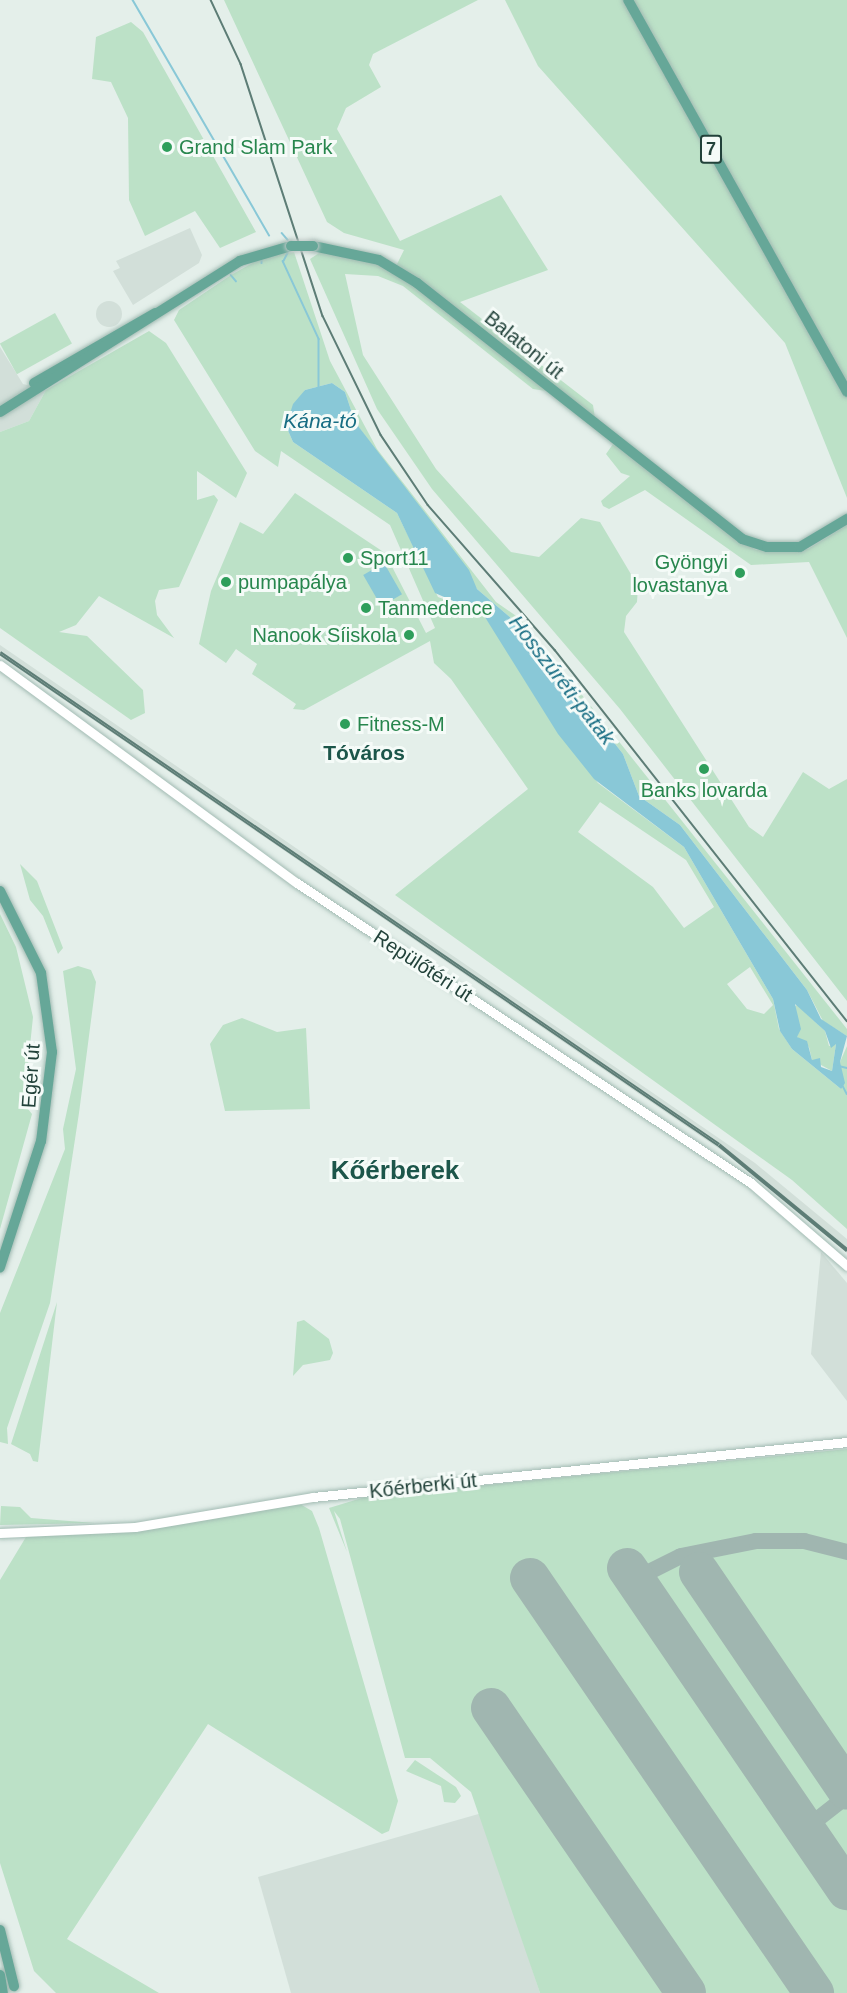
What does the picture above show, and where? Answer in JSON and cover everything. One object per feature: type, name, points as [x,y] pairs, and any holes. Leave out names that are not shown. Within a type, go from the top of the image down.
[{"type":"main road","name":"7","points":[[628,0],[847,392]]},
{"type":"main road","name":"Balatoni út","points":[[0,404],[249,257],[291,246],[313,246],[379,260],[417,283],[742,539],[768,547],[800,547],[847,519]]},
{"type":"main road","name":"Balatoni út","points":[[0,412],[158,312]]},
{"type":"main road","name":"Egér út","points":[[0,891],[41,973],[52,1052],[41,1141],[0,1267]]},
{"type":"main road","points":[[0,1930],[16,1990]]},
{"type":"main road","points":[[0,1951],[16,1990]]},
{"type":"main road","points":[[0,1975],[3,1993]]},
{"type":"street","name":"Repülőtéri út","points":[[0,665],[297,883],[751,1183],[847,1266]]},
{"type":"street","name":"Kőérberki út","points":[[0,1533],[135,1527],[313,1497],[847,1442]]},
{"type":"shaded area","points":[[190,228],[202,255],[199,263],[133,305],[113,271],[120,268],[116,261]]},
{"type":"shaded area","points":[[109,301],[118,305],[122,314],[118,323],[109,327],[100,323],[96,314],[100,305]]},
{"type":"shaded area","points":[[0,347],[23,384],[46,390],[29,421],[0,432]]},
{"type":"shaded area","points":[[0,645],[755,1163],[847,1239],[847,1253],[750,1170],[0,656]]},
{"type":"shaded area","points":[[821,1252],[847,1283],[847,1401],[811,1354]]},
{"type":"shaded area","points":[[482,1813],[540,1993],[291,1993],[258,1877]]},
{"type":"green space","points":[[224,0],[478,0],[373,54],[369,65],[381,87],[346,108],[337,129],[400,241],[501,195],[548,270],[460,302],[593,405],[596,425],[553,392],[533,389],[403,286],[378,276],[345,274],[363,355],[436,469],[511,552],[539,557],[581,518],[600,522],[638,586],[637,602],[626,616],[624,632],[749,827],[763,837],[803,772],[829,789],[847,779],[847,1001],[620,709],[432,489],[377,409],[310,259],[328,247],[395,268],[404,250],[344,233],[327,222]]},
{"type":"green space","points":[[505,0],[847,0],[847,498],[785,343],[538,66]]},
{"type":"green space","name":"Grand Slam Park","points":[[131,22],[143,32],[256,232],[220,248],[195,211],[145,236],[129,200],[128,118],[111,82],[92,79],[96,37]]},
{"type":"green space","points":[[294,252],[330,361],[377,449],[496,602],[519,618],[563,671],[847,1029],[847,1036],[823,1021],[807,990],[680,825],[639,796],[623,754],[525,630],[477,589],[355,422],[345,392],[332,383],[305,390],[286,426],[293,442],[397,513],[438,597],[483,614],[598,783],[684,847],[773,999],[779,1029],[792,1049],[841,1089],[840,1062],[847,1046],[847,1229],[792,1180],[395,895],[528,789],[451,679],[434,663],[430,641],[304,710],[293,709],[296,704],[252,674],[257,664],[236,649],[226,663],[199,644],[211,591],[240,522],[263,534],[295,493],[385,553],[426,633],[435,628],[390,525],[281,451],[278,467],[255,451],[174,320],[179,310],[231,275],[265,256]],"holes":[[[600,802],[686,860],[714,907],[684,928],[653,887],[578,832]],[[750,967],[773,1005],[764,1014],[747,1009],[727,984]]]},
{"type":"green space","points":[[55,313],[72,344],[17,374],[0,343]]},
{"type":"green space","points":[[149,331],[166,343],[247,473],[236,498],[197,471],[197,500],[214,495],[218,500],[179,587],[159,590],[155,601],[157,615],[174,638],[99,596],[76,625],[59,632],[87,636],[143,690],[145,713],[131,720],[0,628],[0,432],[29,421],[46,390]]},
{"type":"green space","points":[[613,444],[756,550],[808,549],[847,525],[847,638],[809,562],[751,565],[645,490],[609,509],[603,506],[601,501],[630,476],[621,473],[606,454]]},
{"type":"green space","points":[[20,864],[37,881],[63,948],[58,954],[43,916],[30,900]]},
{"type":"green space","points":[[0,914],[16,947],[33,1017],[24,1104],[32,1114],[0,1229]]},
{"type":"green space","points":[[78,966],[91,970],[96,982],[79,1113],[50,1303],[7,1428],[8,1444],[0,1442],[0,1313],[65,1149],[63,1129],[76,1069],[63,971]]},
{"type":"green space","points":[[797,1005],[825,1031],[829,1046],[836,1044],[832,1071],[812,1060],[809,1047],[797,1037],[792,1008]]},
{"type":"green space","points":[[242,1018],[277,1032],[306,1028],[310,1109],[225,1111],[210,1044],[223,1025]]},
{"type":"green space","points":[[57,1302],[38,1462],[33,1461],[30,1454],[11,1444]]},
{"type":"green space","points":[[304,1320],[329,1339],[333,1353],[330,1360],[303,1365],[293,1376],[297,1322]]},
{"type":"green space","points":[[847,1449],[847,1993],[540,1993],[471,1792],[430,1758],[405,1758],[340,1519],[334,1511],[347,1552],[329,1508],[365,1497],[384,1500],[386,1495]]},
{"type":"green space","points":[[271,1503],[300,1504],[312,1511],[319,1528],[398,1801],[389,1831],[382,1834],[208,1724],[67,1939],[159,1993],[56,1993],[34,1971],[0,1863],[0,1580],[29,1532],[135,1527]]},
{"type":"green space","points":[[1,1506],[20,1507],[31,1518],[95,1523],[0,1525]]},
{"type":"green space","points":[[415,1760],[456,1787],[461,1796],[455,1803],[444,1802],[441,1786],[406,1771]]},
{"type":"water","name":"Kána-tó","points":[[332,383],[345,392],[355,422],[469,570],[477,589],[525,630],[623,754],[639,796],[680,825],[807,990],[821,1019],[847,1036],[840,1062],[845,1083],[841,1089],[792,1049],[780,1031],[773,999],[684,847],[594,779],[558,734],[483,614],[435,593],[397,513],[293,442],[286,426],[293,404],[305,390]],"holes":[[[795,1004],[825,1031],[831,1048],[836,1044],[832,1071],[821,1067],[820,1058],[812,1060],[807,1041],[797,1037],[801,1029]]]},
{"type":"water","points":[[384,563],[402,594],[381,606],[363,575]]},
{"type":"waterway","name":"Hosszúréti-patak","points":[[133,0],[269,235]]},
{"type":"waterway","points":[[282,233],[288,240]]},
{"type":"waterway","points":[[283,262],[288,252]]},
{"type":"waterway","points":[[262,258],[262,263]]},
{"type":"waterway","name":"Hosszúréti-patak","points":[[283,261],[319,339],[319,387]]},
{"type":"waterway","points":[[231,275],[236,281]]},
{"type":"waterway","points":[[839,1066],[847,1068]]},
{"type":"waterway","name":"Hosszúréti-patak","points":[[842,1084],[847,1094]]},
{"type":"taxiway","points":[[635,1579],[681,1556],[756,1541],[804,1541],[847,1552]]},
{"type":"taxiway","points":[[805,1829],[847,1796]]},
{"type":"runway","points":[[627,1568],[847,1890]]},
{"type":"runway","points":[[699,1572],[847,1790]]},
{"type":"runway","points":[[530,1578],[814,1993]]},
{"type":"runway","points":[[491,1708],[686,1993]]},
{"type":"tram line","points":[[211,0],[241,64],[323,316],[381,435],[428,505],[555,650],[847,1021]]},
{"type":"railway","points":[[0,653],[719,1145],[847,1250]]},
{"type":"place","name":"Grand Slam Park","points":[[167,147]]},
{"type":"place","name":"Sport11","points":[[348,558]]},
{"type":"place","name":"Gyöngyi lovastanya","points":[[740,573]]},
{"type":"place","name":"pumpapálya","points":[[226,582]]},
{"type":"place","name":"Tanmedence","points":[[366,608]]},
{"type":"place","name":"Nanook Síiskola","points":[[409,635]]},
{"type":"place","name":"Fitness-M","points":[[345,724]]},
{"type":"place","name":"Banks lovarda","points":[[704,769]]},
{"type":"district","name":"Tóváros","points":[[364,753]]},
{"type":"district","name":"Kőérberek","points":[[395,1171]]}]
